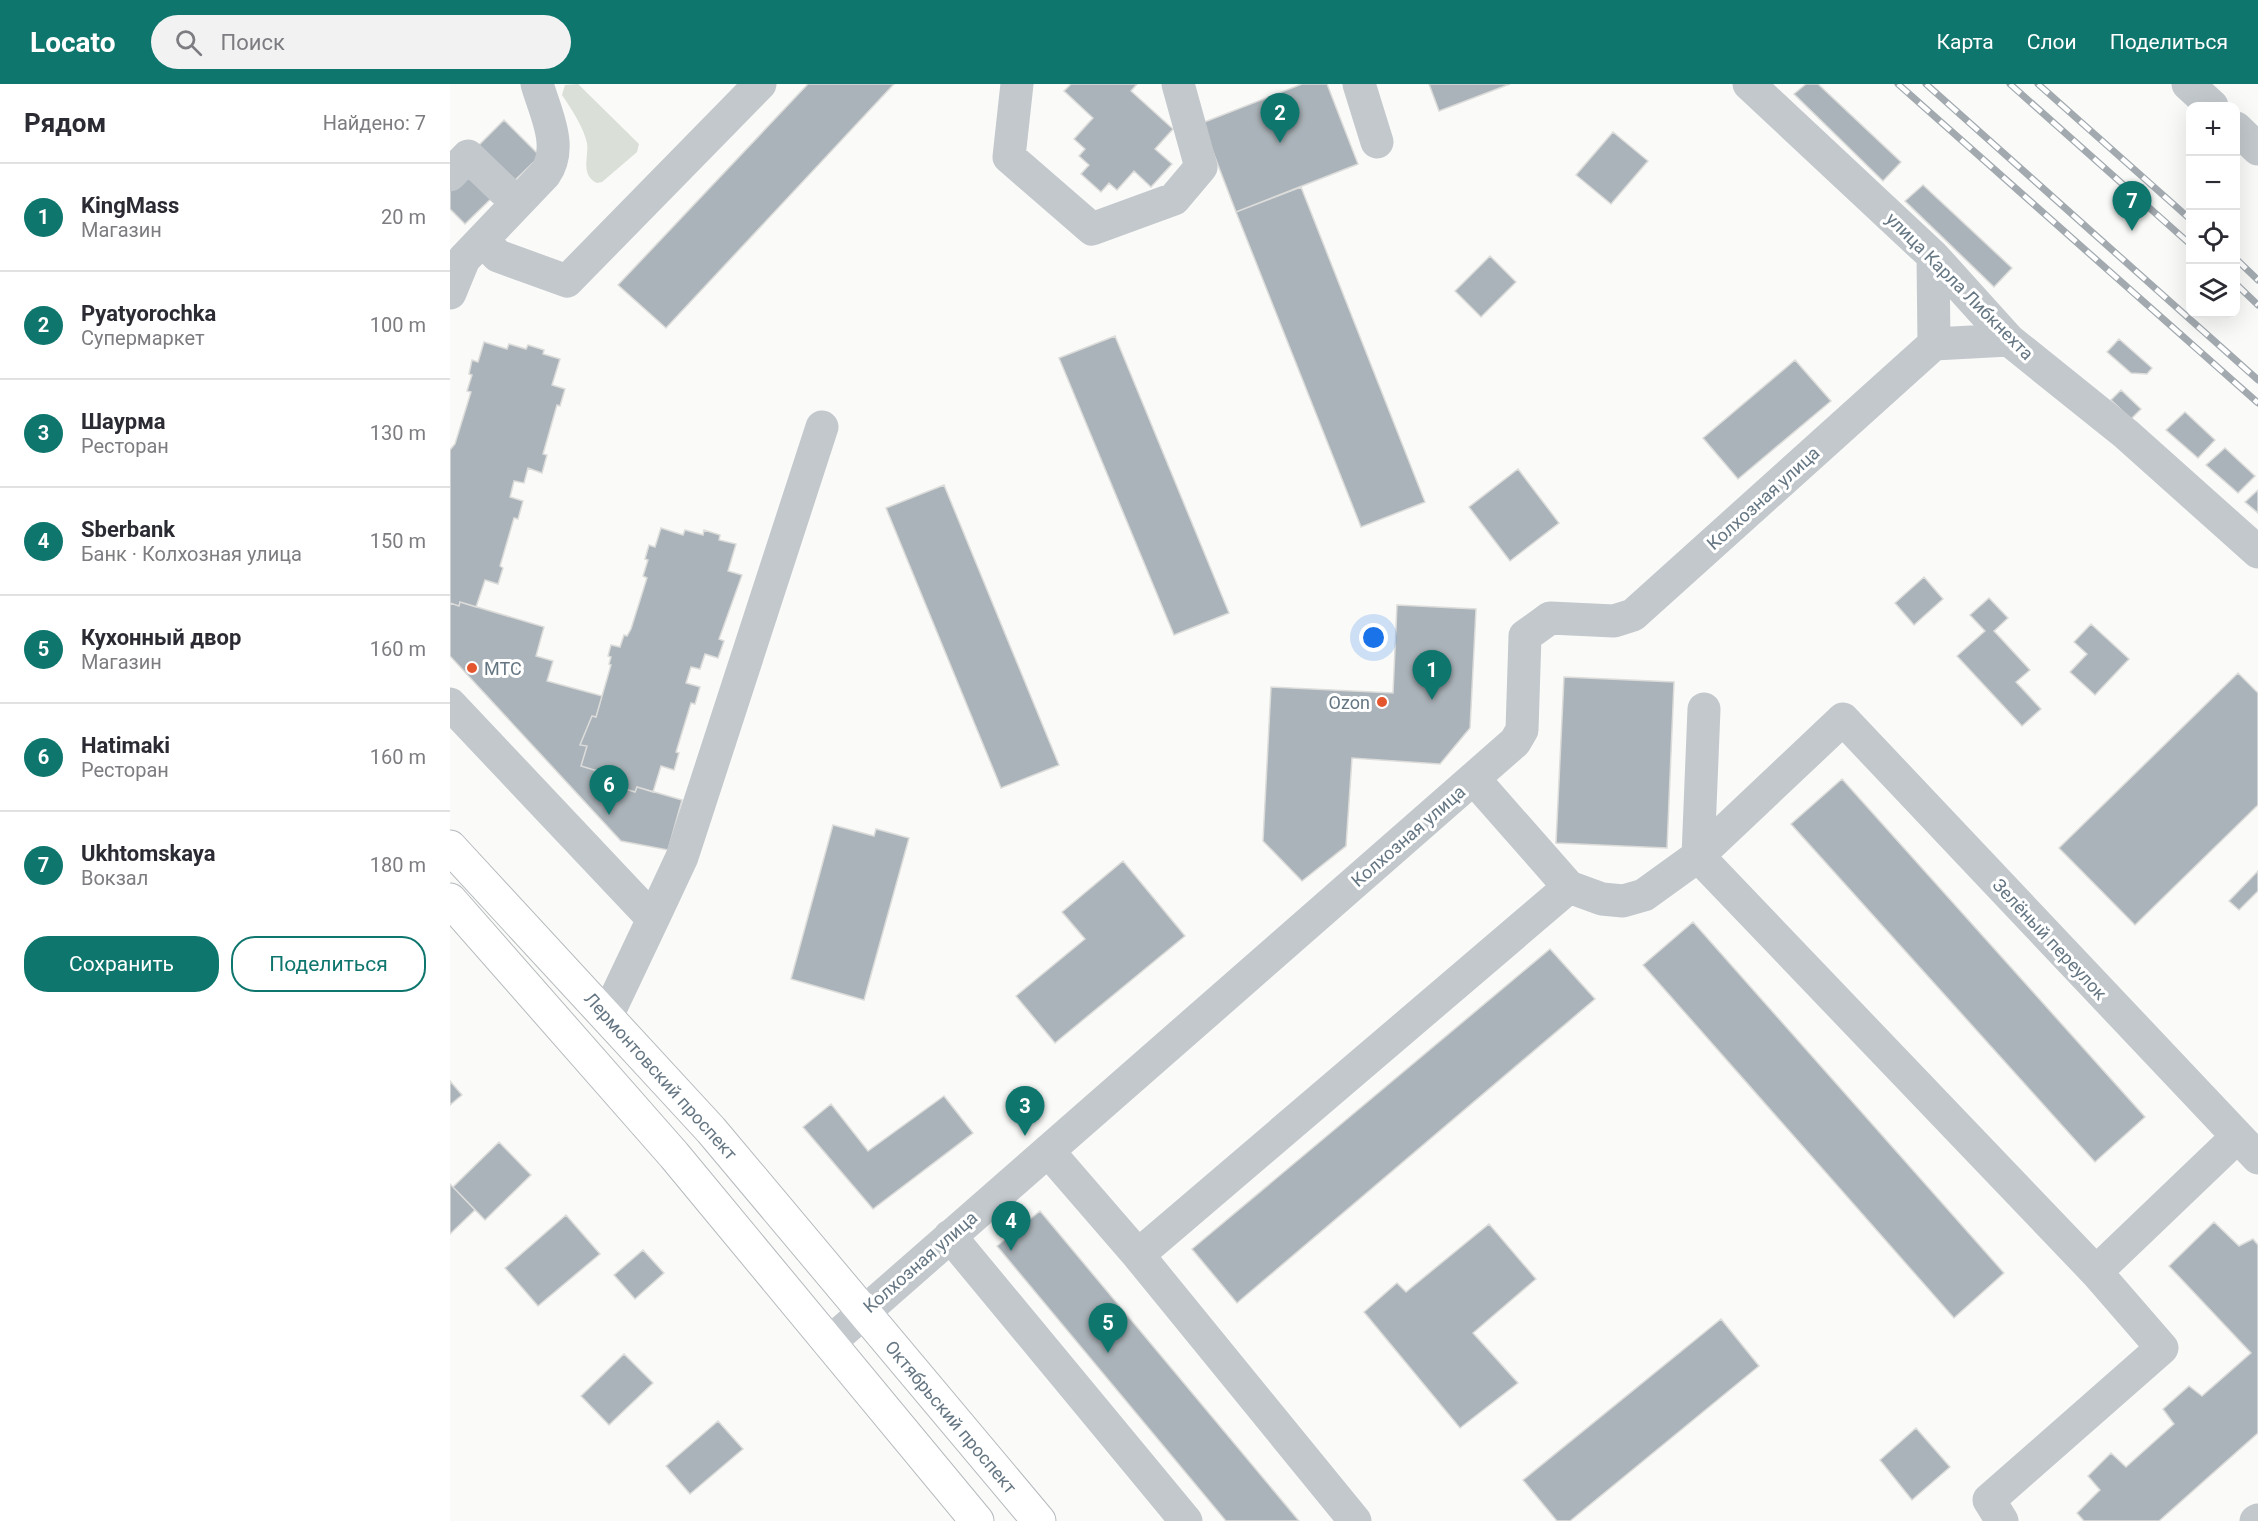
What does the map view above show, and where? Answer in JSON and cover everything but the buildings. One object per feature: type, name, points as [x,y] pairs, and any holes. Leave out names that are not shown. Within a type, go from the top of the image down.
[{"type":"main road","name":"Лермонтовский проспект","points":[[450,847],[711,1130],[864,1312]]},
{"type":"main road","points":[[450,900],[674,1155],[976,1521]]},
{"type":"main road","name":"Октябрьский проспект","points":[[864,1312],[1039,1521]]},
{"type":"street","points":[[450,293],[465,249],[517,203],[545,174],[554,160],[554,142],[537,84]]},
{"type":"street","points":[[465,249],[498,255],[567,281],[760,84]]},
{"type":"street","points":[[1017,84],[1009,157],[1092,229],[1174,199],[1201,167],[1178,84]]},
{"type":"street","points":[[1359,84],[1377,142]]},
{"type":"street","name":"улица Карла Либкнехта","points":[[1749,84],[1933,255],[2009,340],[2126,434],[2258,552]]},
{"type":"street","points":[[2188,84],[2208,102]]},
{"type":"street","points":[[2240,132],[2258,148]]},
{"type":"street","points":[[450,175],[468,156],[517,203]]},
{"type":"street","points":[[1933,255],[1934,344],[2009,340]]},
{"type":"street","name":"Колхозная улица","points":[[829,1344],[1515,742],[1522,730],[1525,636],[1550,618],[1614,621],[1633,615],[1934,344]]},
{"type":"street","points":[[607,1016],[682,857],[822,427]]},
{"type":"street","points":[[450,704],[653,919]]},
{"type":"street","points":[[1704,709],[1698,856],[2096,1272],[2162,1348],[1989,1500],[2002,1521]]},
{"type":"street","name":"Зелёный переулок","points":[[1698,856],[1843,720],[2247,1148]]},
{"type":"street","points":[[1474,779],[1569,886],[1602,899],[1623,901],[1644,895],[1698,856]]},
{"type":"street","points":[[1138,1255],[1569,886]]},
{"type":"street","points":[[2096,1272],[2247,1148]]},
{"type":"street","points":[[1048,1151],[1138,1255],[1355,1521]]},
{"type":"street","points":[[950,1236],[1186,1521]]},
{"type":"shaded area","points":[[578,84],[639,144],[637,152],[602,182],[597,183],[592,180],[587,171],[587,143],[577,118],[562,95],[565,85]]},
{"type":"railway","points":[[1898,84],[2258,403]]},
{"type":"railway","points":[[1926,84],[2258,380]]},
{"type":"railway","points":[[2010,84],[2186,240]]},
{"type":"railway","points":[[2038,84],[2186,215]]},
{"type":"railway","points":[[2240,263],[2258,280]]},
{"type":"railway","points":[[2240,288],[2258,305]]},
{"type":"place","name":"Pyatyorochka","points":[[1280,143]]},
{"type":"place","name":"Ukhtomskaya","points":[[2132,231]]},
{"type":"place","name":"МТС","points":[[472,668]]},
{"type":"place","name":"KingMass","points":[[1432,700]]},
{"type":"place","name":"Ozon","points":[[1382,702]]},
{"type":"place","name":"Hatimaki","points":[[609,815]]},
{"type":"place","name":"Шаурма","points":[[1025,1136]]},
{"type":"place","name":"Sberbank","points":[[1011,1251]]},
{"type":"place","name":"Кухонный двор","points":[[1108,1353]]}]
